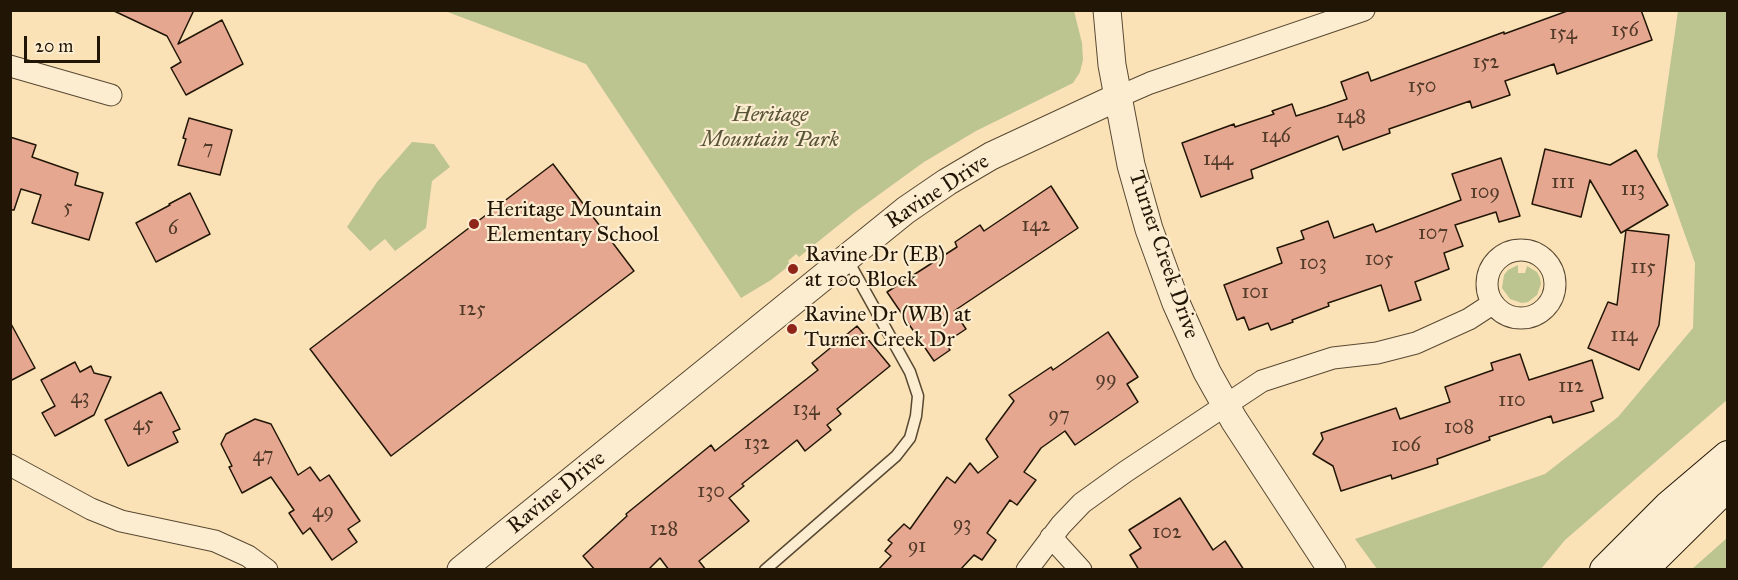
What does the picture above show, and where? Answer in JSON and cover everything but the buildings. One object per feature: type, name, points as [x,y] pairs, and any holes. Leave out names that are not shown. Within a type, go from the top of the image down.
[{"type":"main road","points":[[1605,570],[1668,507],[1728,456]]},
{"type":"main road","points":[[1642,570],[1728,485]]},
{"type":"street","name":"Turner Creek Drive","points":[[1107,10],[1112,66],[1131,165],[1162,268],[1190,337],[1225,405],[1332,570]]},
{"type":"street","name":"Ravine Drive","points":[[461,570],[846,257],[920,201],[976,165],[1026,139],[1150,83],[1364,10]]},
{"type":"street","points":[[10,66],[111,95]]},
{"type":"street","points":[[1027,570],[1071,513],[1089,498],[1262,381],[1333,358],[1377,353],[1416,343],[1469,319],[1492,304]]},
{"type":"street","points":[[10,465],[91,509],[121,521],[215,541],[248,556],[267,570]]},
{"type":"street","points":[[1051,537],[1081,570]]},
{"type":"lane","points":[[765,570],[896,456],[910,438],[916,416],[918,396],[910,372],[846,257]]},
{"type":"green space","name":"Heritage Mountain Park","points":[[445,11],[1074,11],[1082,43],[1083,60],[1080,72],[1073,83],[976,131],[924,162],[855,212],[799,257],[796,254],[788,261],[790,265],[771,280],[741,298],[586,64]]},
{"type":"green space","points":[[1678,11],[1727,11],[1727,400],[1565,540],[1541,569],[1377,569],[1355,539],[1545,474],[1618,417],[1693,328],[1695,263],[1657,156]]},
{"type":"green space","points":[[412,142],[434,144],[450,167],[432,181],[426,228],[395,251],[385,239],[370,251],[347,227],[377,182]]},
{"type":"green space","points":[[1518,265],[1518,273],[1525,273],[1527,266],[1537,272],[1540,278],[1541,284],[1537,295],[1528,302],[1522,303],[1510,299],[1502,288],[1504,275]]},
{"type":"green space","points":[[1727,538],[1727,569],[1692,569]]},
{"type":"place","name":"Heritage Mountain Elementary School","points":[[474,224]]},
{"type":"place","name":"Ravine Dr (EB) at 100 Block","points":[[793,269]]},
{"type":"place","name":"Ravine Dr (WB) at Turner Creek Dr","points":[[792,329]]}]
